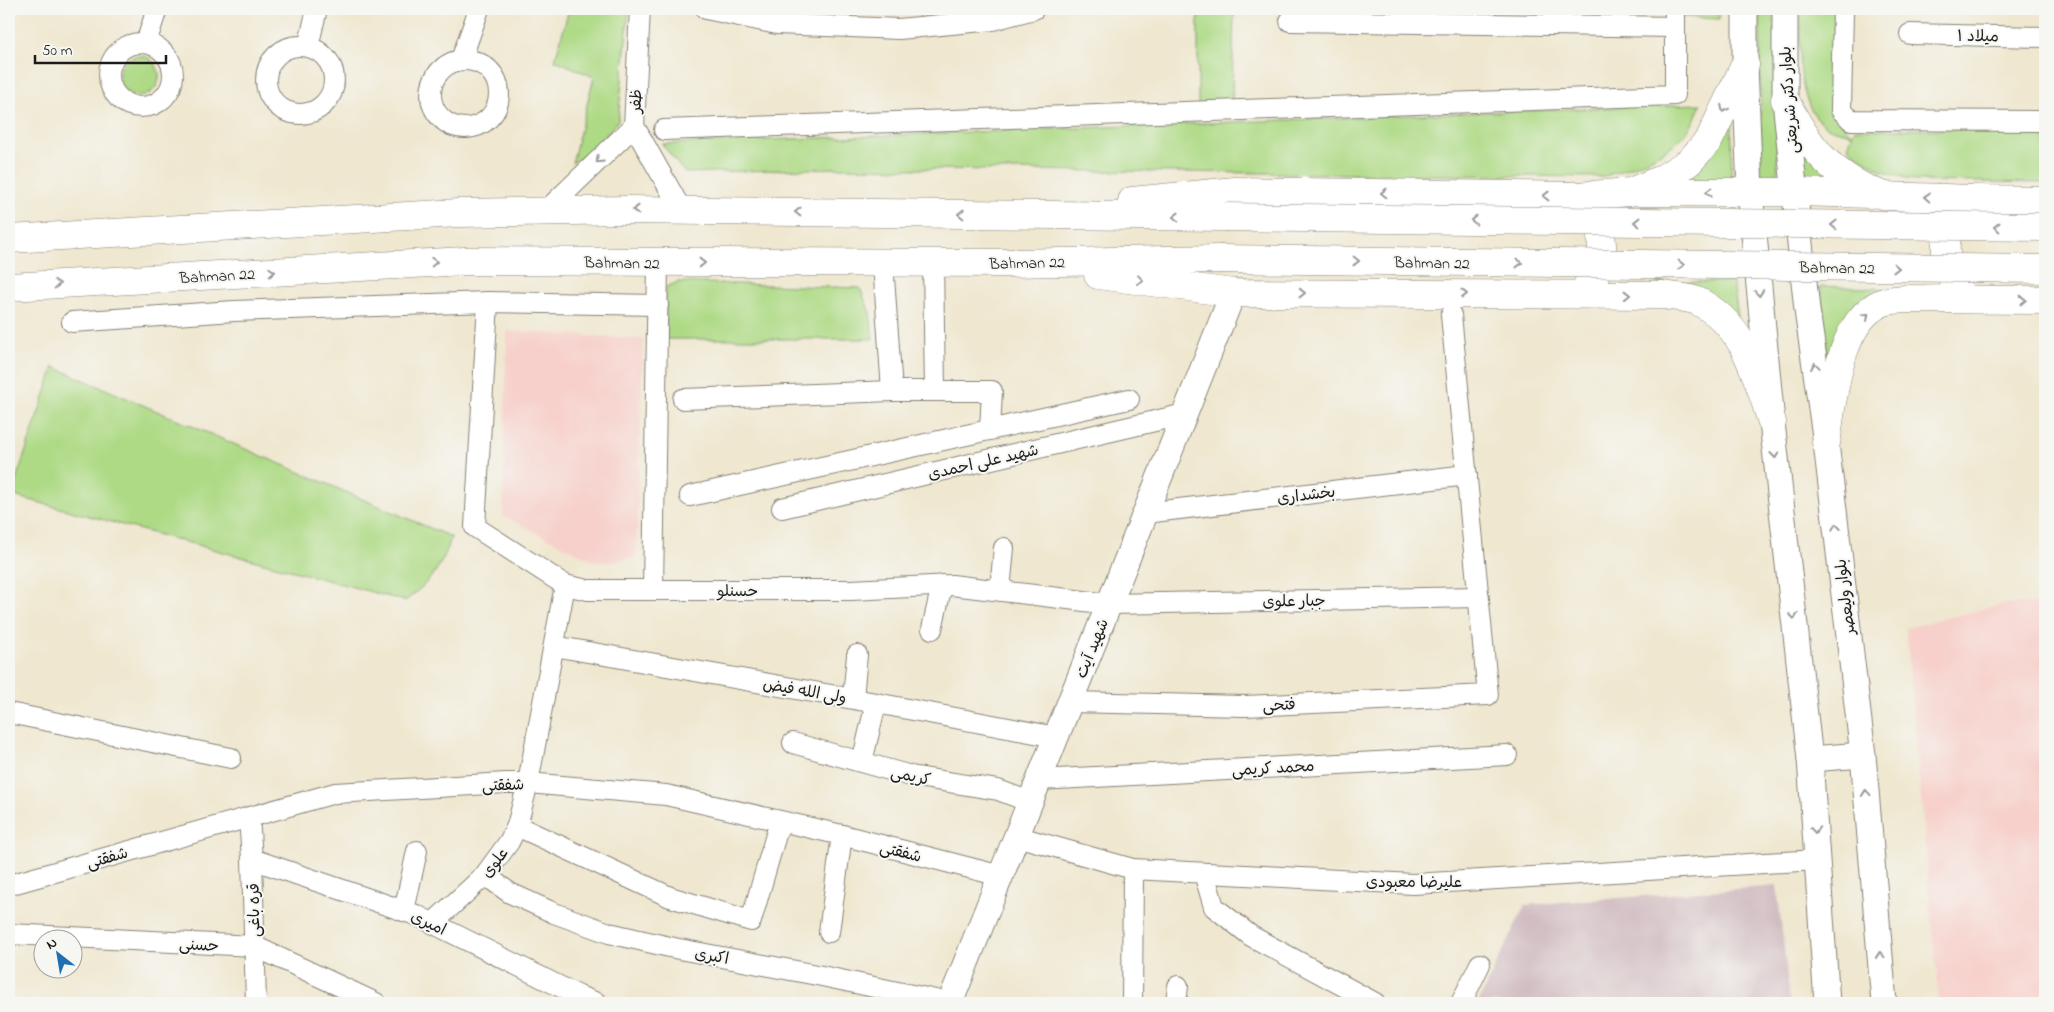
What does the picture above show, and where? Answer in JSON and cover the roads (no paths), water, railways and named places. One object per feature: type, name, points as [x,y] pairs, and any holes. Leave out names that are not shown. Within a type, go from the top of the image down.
[{"type":"highway","points":[[1630,192],[1660,180],[1689,162],[1703,147],[1709,140],[1745,65]]},
{"type":"highway","points":[[1785,100],[1801,132],[1817,154],[1844,177],[1880,195]]},
{"type":"highway","points":[[995,215],[1236,191],[1578,196],[1630,192],[1796,192],[1962,199],[2045,200]]},
{"type":"highway","points":[[1578,196],[1596,218],[1600,226],[1603,245],[1600,264],[1592,280],[1579,294]]},
{"type":"highway","points":[[1962,199],[1949,223],[1945,250],[1950,276],[1964,300]]},
{"type":"highway","points":[[9,239],[459,213],[682,211],[2045,227]]},
{"type":"highway","name":"Bahman 22","points":[[9,287],[465,261],[1005,263],[1220,259],[2045,270]]},
{"type":"highway","points":[[1005,263],[1233,292],[1662,295],[1695,300],[1718,314],[1740,337],[1756,373],[1772,422]]},
{"type":"highway","points":[[1826,443],[1840,362],[1850,334],[1862,318],[1881,303],[1904,299],[2045,300]]},
{"type":"main road","points":[[1745,9],[1745,65],[1750,192],[1772,422],[1810,759],[1827,1003]]},
{"type":"main road","name":"بلوار دکتر شریعتی","points":[[1784,9],[1785,100],[1796,192]]},
{"type":"main road","name":"بلوار ولیعصر","points":[[1796,192],[1807,310],[1826,443],[1863,755],[1884,1003]]},
{"type":"main road","name":"شهید آیت","points":[[950,1003],[1233,292]]},
{"type":"main road","points":[[1810,759],[1863,755]]},
{"type":"street","points":[[146,43],[157,9]]},
{"type":"street","points":[[308,47],[318,9]]},
{"type":"street","points":[[461,60],[479,9]]},
{"type":"street","name":"ظفر","points":[[640,9],[634,126],[682,211]]},
{"type":"street","points":[[706,9],[777,24],[899,29],[934,17],[993,20],[1034,9]]},
{"type":"street","points":[[1843,9],[1841,110],[1851,120],[2045,122]]},
{"type":"street","points":[[664,130],[1675,95],[1675,18],[1497,17],[1290,21]]},
{"type":"street","name":"میلاد ۱","points":[[1910,34],[2045,36]]},
{"type":"street","points":[[546,212],[634,126]]},
{"type":"street","points":[[653,590],[658,263]]},
{"type":"street","points":[[883,263],[892,391]]},
{"type":"street","points":[[933,263],[935,391]]},
{"type":"street","points":[[72,322],[234,311],[488,302],[658,305]]},
{"type":"street","points":[[488,302],[474,527],[565,586],[528,783]]},
{"type":"street","points":[[1451,314],[1478,597]]},
{"type":"street","points":[[683,399],[892,391],[992,391],[990,430]]},
{"type":"street","points":[[690,496],[1129,399]]},
{"type":"street","name":"شهید علی احمدی","points":[[782,508],[1184,414]]},
{"type":"street","name":"بخشداری","points":[[1145,513],[1467,475]]},
{"type":"street","points":[[1000,590],[1004,548]]},
{"type":"street","name":"حسنلو","points":[[565,586],[588,590],[851,590],[952,585],[1109,604]]},
{"type":"street","points":[[932,629],[942,586]]},
{"type":"street","name":"جبار علوی","points":[[1109,604],[1478,597]]},
{"type":"street","name":"فتحی","points":[[1070,702],[1245,706],[1488,695],[1478,597]]},
{"type":"street","name":"ولی الله فیض","points":[[554,646],[876,702],[1056,737]]},
{"type":"street","points":[[853,698],[857,655]]},
{"type":"street","points":[[862,762],[876,702]]},
{"type":"street","points":[[9,713],[231,758]]},
{"type":"street","name":"کریمی","points":[[793,743],[912,776],[998,790],[1030,802]]},
{"type":"street","name":"محمد کریمی","points":[[1039,780],[1508,755]]},
{"type":"street","name":"شفقتی","points":[[9,885],[335,793],[528,783],[666,795],[842,835],[1000,876]]},
{"type":"street","name":"علوی","points":[[433,923],[485,875],[509,842],[517,826],[528,783]]},
{"type":"street","name":"قره باغی","points":[[249,817],[256,1003]]},
{"type":"street","points":[[517,826],[670,897],[752,921],[780,821]]},
{"type":"street","points":[[829,932],[842,835]]},
{"type":"street","name":"علیرضا معبودی","points":[[1016,836],[1133,869],[1413,884],[1817,860]]},
{"type":"street","points":[[404,911],[418,852]]},
{"type":"street","name":"امیری","points":[[252,860],[404,911],[433,923],[579,996],[597,1003]]},
{"type":"street","points":[[1132,1003],[1133,869]]},
{"type":"street","points":[[1204,873],[1214,907],[1251,936],[1375,1003]]},
{"type":"street","name":"اکبری","points":[[485,875],[510,893],[554,913],[609,933],[674,948],[818,975],[950,1003]]},
{"type":"street","name":"حسنی","points":[[9,934],[254,946],[376,1003]]},
{"type":"street","points":[[1461,1003],[1480,964]]}]
